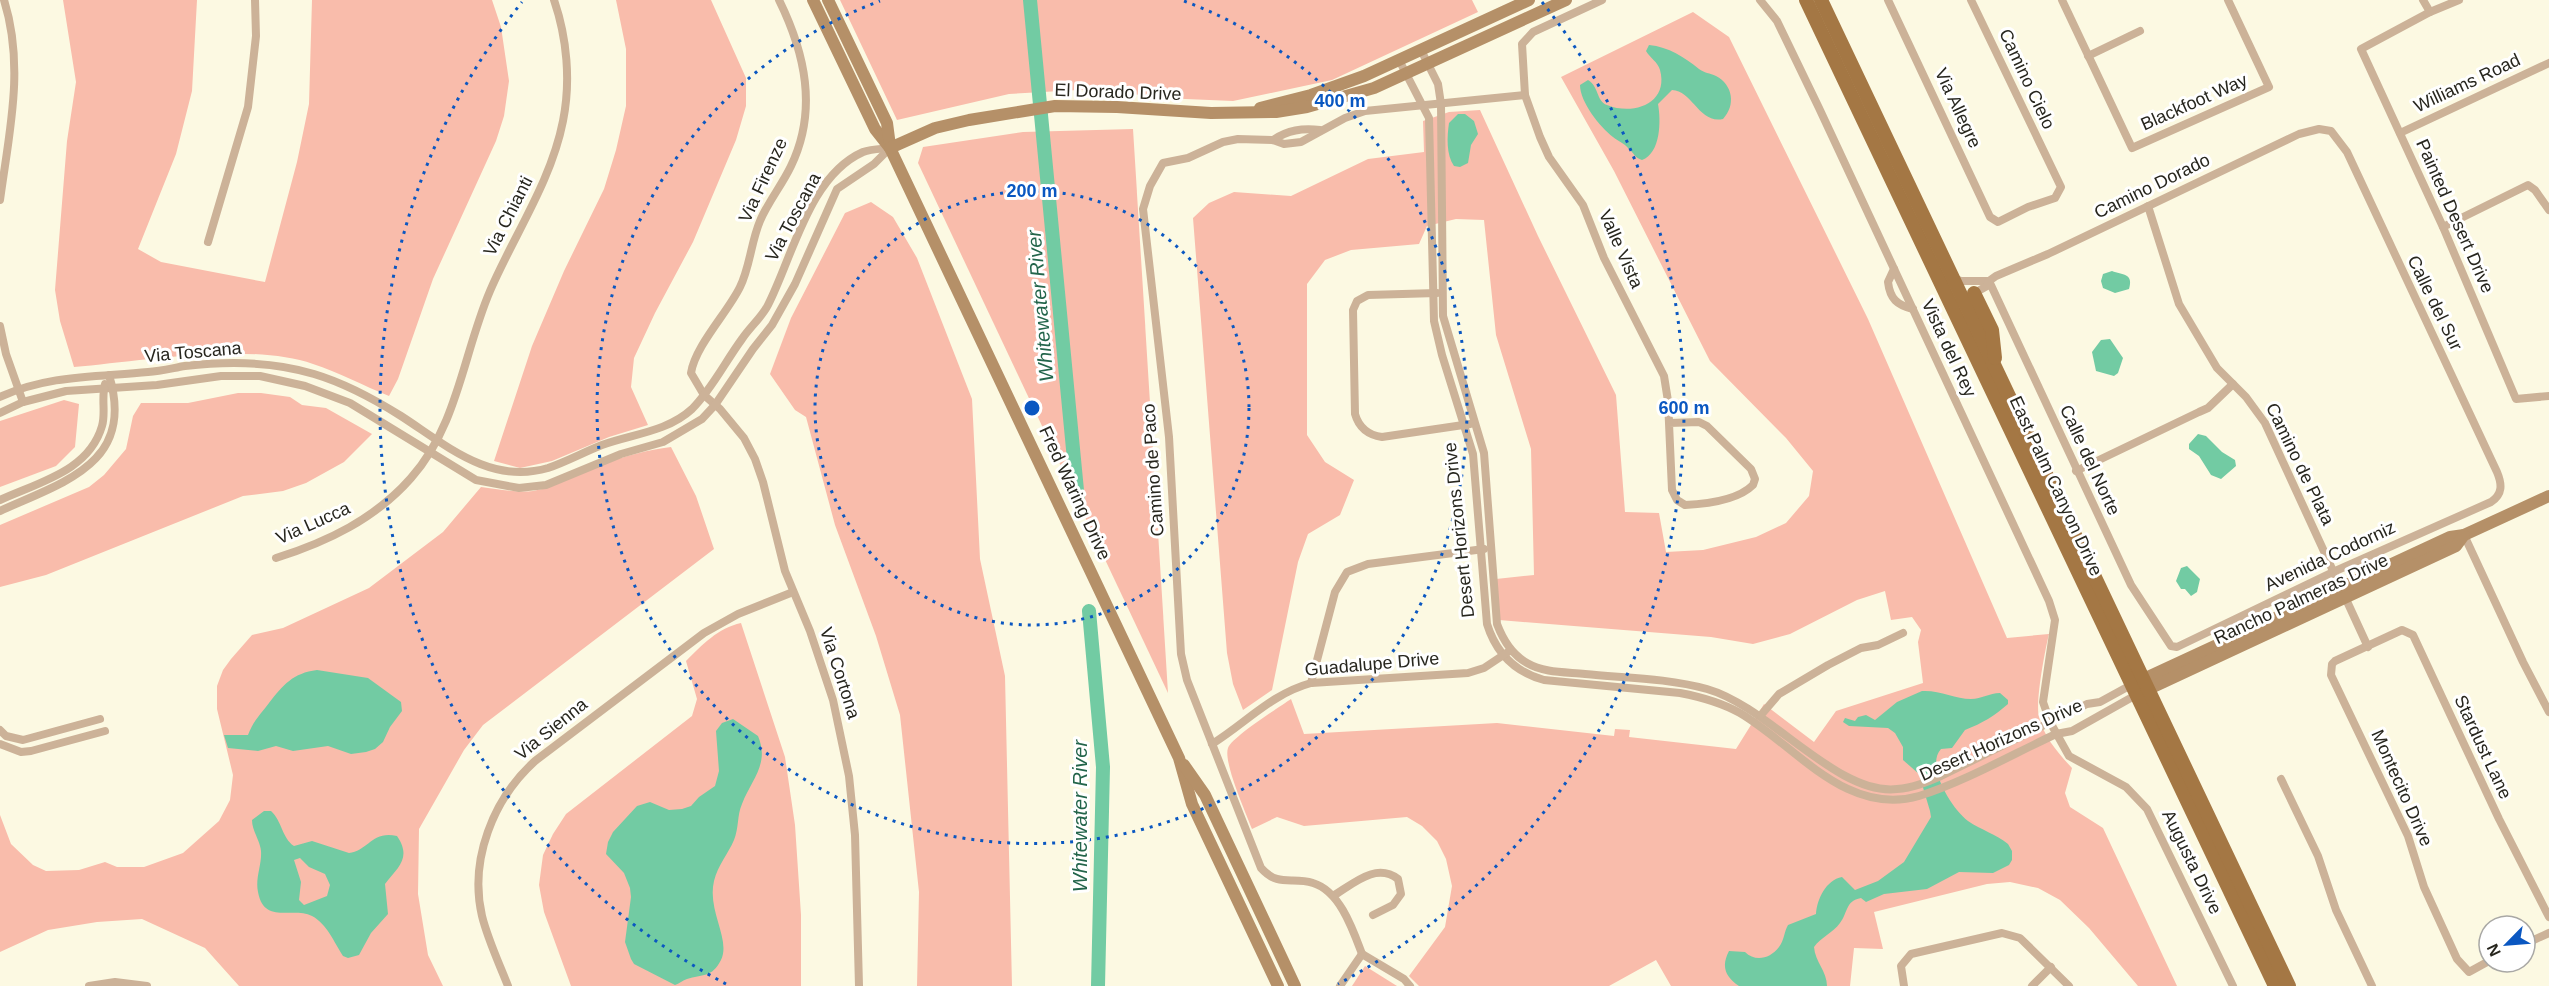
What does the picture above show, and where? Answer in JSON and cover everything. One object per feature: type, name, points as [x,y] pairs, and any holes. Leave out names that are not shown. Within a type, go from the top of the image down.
[{"type":"main road","name":"Fred Waring Drive","points":[[813,0],[874,129],[890,148],[1179,758],[1192,804],[1278,986]]},
{"type":"main road","name":"Fred Waring Drive","points":[[828,0],[886,123],[890,148]]},
{"type":"main road","name":"El Dorado Drive","points":[[1242,112],[1334,88],[1529,0]]},
{"type":"main road","name":"El Dorado Drive","points":[[890,148],[935,128],[1055,106],[1211,113],[1276,112],[1307,107],[1356,94],[1407,74],[1566,0]]},
{"type":"main road","name":"East Palm Canyon Drive","points":[[1806,0],[1962,298],[1992,330],[1998,372],[2275,986]]},
{"type":"main road","name":"East Palm Canyon Drive","points":[[1821,0],[1953,278],[2140,687],[2289,986]]},
{"type":"main road","name":"Rancho Palmeras Drive","points":[[2140,687],[2343,593],[2450,537],[2464,535],[2548,499]]},
{"type":"main road","name":"Fred Waring Drive","points":[[1179,758],[1205,795],[1295,986]]},
{"type":"street","points":[[0,201],[15,90],[11,33],[4,0]]},
{"type":"street","points":[[208,242],[248,107],[256,36],[255,0]]},
{"type":"street","name":"Via Chianti","points":[[437,441],[450,416],[489,294],[510,246],[548,175],[556,149],[568,92],[566,55],[560,18],[554,0]]},
{"type":"street","name":"Via Firenze","points":[[704,395],[694,382],[691,373],[692,365],[741,286],[759,224],[767,205],[791,166],[804,124],[806,102],[802,56],[794,30],[779,0]]},
{"type":"street","points":[[1525,95],[1522,44],[1533,32],[1602,0]]},
{"type":"street","name":"Vista del Rey","points":[[1760,0],[1777,21],[2049,601],[2055,620],[2043,702],[2050,722]]},
{"type":"street","name":"Via Allegre","points":[[1888,0],[1990,217],[1994,221],[2004,220]]},
{"type":"street","name":"Camino Cielo","points":[[1971,0],[2052,171],[2060,182],[2058,195],[2004,220]]},
{"type":"street","points":[[2062,0],[2088,56],[2140,31]]},
{"type":"street","name":"Blackfoot Way","points":[[2088,56],[2132,148],[2269,87],[2228,0]]},
{"type":"street","points":[[2423,0],[2430,12],[2459,0]]},
{"type":"street","name":"Painted Desert Drive","points":[[2430,12],[2361,48],[2443,227],[2516,399],[2549,396]]},
{"type":"street","name":"Desert Horizons Drive","points":[[1422,50],[1438,84],[1441,104],[1436,334],[1466,425],[1474,463],[1487,624],[1492,639],[1507,652],[1525,674],[1544,680],[1680,693],[1702,698],[1741,714],[1852,792],[1890,800],[1919,796],[2056,734],[2071,731],[2140,687]]},
{"type":"street","name":"Desert Horizons Drive","points":[[1399,60],[1429,118],[1437,293],[1445,329],[1484,453],[1495,615],[1507,652],[1526,663],[1548,671],[1659,681],[1707,690],[1728,697],[1761,716],[1827,765],[1857,782],[1870,787],[1896,790],[1917,786],[1941,776],[2087,704],[2100,702],[2140,687]]},
{"type":"street","name":"Williams Road","points":[[2400,133],[2549,63]]},
{"type":"street","name":"Camino de Paco","points":[[1333,896],[1315,883],[1280,880],[1270,876],[1258,861],[1187,680],[1181,654],[1169,436],[1143,209],[1150,186],[1163,163],[1188,158],[1223,142],[1238,139],[1273,140],[1291,144],[1308,139],[1320,130],[1365,111],[1525,95]]},
{"type":"street","name":"Valle Vista","points":[[1525,95],[1549,157],[1583,206],[1604,258],[1664,376],[1672,490],[1677,500],[1686,505],[1706,503],[1743,492],[1753,485],[1755,478],[1751,470],[1707,426],[1699,422],[1669,423]]},
{"type":"street","name":"Camino de Paco","points":[[1273,140],[1282,134],[1299,129],[1320,130]]},
{"type":"street","name":"Camino Dorado","points":[[1953,278],[1961,281],[1989,281],[2299,134],[2319,129],[2331,131]]},
{"type":"street","name":"Calle del Sur","points":[[2331,131],[2347,152],[2460,392],[2497,472],[2501,482],[2500,492]]},
{"type":"street","name":"Via Toscana","points":[[0,397],[17,389],[57,379],[229,362],[276,364],[315,374],[354,390],[399,415],[462,456],[498,471],[520,473],[549,468],[606,443],[664,426],[689,411],[704,395],[743,337],[767,307],[823,187],[838,168],[864,151],[890,148]]},
{"type":"street","name":"Via Toscana","points":[[0,413],[23,402],[66,391],[108,389],[221,376],[260,376],[305,386],[350,403],[476,480],[519,488],[546,485],[621,454],[663,442],[702,420],[772,325],[795,284],[837,189],[874,164],[890,148]]},
{"type":"street","points":[[2443,227],[2528,185],[2535,190],[2549,210]]},
{"type":"street","name":"Camino de Plata","points":[[2148,206],[2179,304],[2217,368],[2246,397],[2265,423],[2368,647]]},
{"type":"street","points":[[1894,269],[1888,282],[1890,293],[1896,303],[1912,309]]},
{"type":"street","name":"Camino Dorado","points":[[1962,298],[1987,286],[1989,281]]},
{"type":"street","name":"Calle del Norte","points":[[1989,281],[2131,585],[2171,646]]},
{"type":"street","points":[[1437,293],[1368,295],[1357,301],[1353,310],[1355,414],[1360,425],[1368,433],[1382,437],[1476,422]]},
{"type":"street","points":[[0,326],[6,354],[23,402]]},
{"type":"street","points":[[0,500],[70,469],[90,452],[98,439],[103,422],[109,375]]},
{"type":"street","points":[[2076,471],[2208,408],[2233,384]]},
{"type":"street","points":[[0,511],[74,477],[88,468],[101,454],[110,438],[114,420],[108,389]]},
{"type":"street","name":"Via Cortona","points":[[704,395],[744,438],[755,459],[763,482],[784,571],[822,664],[842,733],[855,835],[859,986]]},
{"type":"street","name":"Via Lucca","points":[[276,558],[323,541],[368,516],[412,477],[437,441]]},
{"type":"street","name":"Avenida Codorniz","points":[[2171,646],[2177,647],[2333,572],[2491,502],[2500,492]]},
{"type":"street","points":[[2464,535],[2546,699],[2549,712]]},
{"type":"street","points":[[1311,683],[1335,592],[1347,572],[1368,564],[1491,548]]},
{"type":"street","name":"Via Sienna","points":[[508,986],[490,943],[482,915],[480,894],[480,870],[488,829],[508,793],[524,771],[535,761],[704,633],[738,614],[793,592]]},
{"type":"street","name":"Stardust Lane","points":[[2368,647],[2402,630],[2413,635],[2499,819],[2549,917]]},
{"type":"street","points":[[1761,716],[1779,694],[1828,665],[1861,648],[1878,645],[1903,633]]},
{"type":"street","name":"Montecito Drive","points":[[2368,647],[2335,661],[2332,664],[2331,675],[2408,836],[2424,887],[2457,959],[2469,972],[2477,968]]},
{"type":"street","name":"Guadalupe Drive","points":[[1212,744],[1230,733],[1255,710],[1291,688],[1311,683],[1468,673],[1484,668],[1507,652]]},
{"type":"street","points":[[0,730],[6,736],[23,740],[99,720]]},
{"type":"street","name":"Augusta Drive","points":[[2050,722],[2069,756],[2126,788],[2147,808],[2233,986]]},
{"type":"street","points":[[0,744],[21,752],[31,751],[105,731]]},
{"type":"street","points":[[2281,779],[2318,856],[2336,910],[2372,986]]},
{"type":"street","points":[[1373,915],[1393,905],[1401,894],[1398,879],[1391,873],[1374,872],[1333,896],[1348,921],[1362,954],[1404,979],[1410,986]]},
{"type":"street","points":[[1904,986],[1900,966],[1911,954],[2002,933],[2020,938],[2069,986]]},
{"type":"street","points":[[1340,986],[1362,954]]},
{"type":"street","points":[[2032,986],[2051,967]]},
{"type":"street","points":[[89,986],[115,982],[147,986]]},
{"type":"shaded area","points":[[63,0],[197,0],[192,91],[176,154],[138,249],[161,262],[265,282],[297,162],[309,104],[312,0],[492,0],[501,27],[509,81],[504,116],[496,141],[433,279],[398,379],[389,396],[313,364],[258,354],[195,355],[74,367],[60,321],[55,290],[67,141],[76,82]]},
{"type":"shaded area","points":[[616,0],[711,0],[746,78],[746,106],[736,140],[693,242],[634,358],[631,387],[648,425],[609,437],[552,461],[520,468],[494,461],[532,346],[564,271],[604,189],[626,106],[626,49]]},
{"type":"shaded area","points":[[840,0],[1472,0],[1478,12],[1332,80],[1233,101],[1162,98],[1096,89],[1009,94],[897,120]]},
{"type":"shaded area","points":[[1693,12],[1729,37],[1868,319],[2007,638],[2049,634],[2041,676],[2038,710],[2041,724],[2048,738],[2072,768],[2065,793],[2070,807],[2103,828],[2177,986],[2138,986],[2089,928],[2060,900],[2038,888],[2010,882],[1987,884],[1874,912],[1883,949],[1854,948],[1850,986],[1671,986],[1656,960],[1609,986],[1419,986],[1409,976],[1445,927],[1452,886],[1446,859],[1437,841],[1422,826],[1407,817],[1304,826],[1277,817],[1252,829],[1232,776],[1227,755],[1228,748],[1246,730],[1291,699],[1304,734],[1497,723],[1614,736],[1615,729],[1630,730],[1629,737],[1736,749],[1764,704],[1814,742],[1836,711],[1923,683],[1918,642],[1921,630],[1912,617],[1891,620],[1885,591],[1857,600],[1790,634],[1753,644],[1711,637],[1499,620],[1496,579],[1534,575],[1531,449],[1496,335],[1484,220],[1456,219],[1427,226],[1419,244],[1351,250],[1325,260],[1307,284],[1307,435],[1325,462],[1354,480],[1340,515],[1308,534],[1298,562],[1272,690],[1243,710],[1233,684],[1227,653],[1193,218],[1209,203],[1234,192],[1291,196],[1368,159],[1424,152],[1423,121],[1449,112],[1480,110],[1538,236],[1616,395],[1625,512],[1659,513],[1666,552],[1703,550],[1756,537],[1786,523],[1809,496],[1813,471],[1786,438],[1710,361],[1614,171],[1561,77]]},
{"type":"shaded area","points":[[1649,45],[1676,53],[1701,70],[1722,80],[1729,90],[1731,102],[1723,119],[1715,119],[1708,117],[1685,96],[1672,90],[1658,104],[1659,127],[1656,143],[1653,151],[1642,160],[1608,133],[1597,121],[1583,99],[1580,85],[1588,80],[1603,103],[1617,108],[1628,109],[1647,104],[1659,91],[1661,81],[1659,67],[1646,51]]},
{"type":"shaded area","points":[[1458,114],[1465,114],[1474,121],[1478,134],[1471,145],[1468,163],[1460,167],[1454,166],[1451,162],[1448,145],[1449,123]]},
{"type":"shaded area","points":[[1133,129],[1168,693],[918,163],[923,147],[1023,132]]},
{"type":"shaded area","points":[[871,202],[893,217],[917,258],[972,399],[980,559],[1005,676],[1012,986],[917,986],[919,892],[900,715],[876,636],[835,525],[806,417],[795,410],[770,374],[791,318],[845,213]]},
{"type":"shaded area","points":[[2112,271],[2128,277],[2129,289],[2115,293],[2103,288],[2101,281],[2103,274]]},
{"type":"shaded area","points":[[2110,339],[2123,358],[2118,373],[2114,376],[2096,371],[2092,352],[2101,340]]},
{"type":"shaded area","points":[[238,393],[290,397],[302,405],[326,408],[372,434],[344,462],[306,483],[283,491],[243,496],[46,575],[0,587],[0,525],[89,487],[104,475],[126,449],[133,416],[141,403],[188,403]]},
{"type":"shaded area","points":[[64,400],[79,404],[75,447],[56,466],[0,487],[0,421]]},
{"type":"shaded area","points":[[2198,434],[2206,436],[2222,452],[2235,460],[2236,466],[2221,479],[2211,475],[2199,456],[2189,449],[2189,444]]},
{"type":"shaded area","points":[[671,447],[696,496],[714,549],[483,725],[464,750],[419,829],[418,894],[428,955],[443,986],[239,986],[205,948],[142,919],[97,922],[48,930],[0,952],[0,815],[11,844],[33,865],[46,871],[79,870],[105,862],[117,867],[144,867],[183,853],[219,821],[230,800],[233,775],[217,709],[217,686],[223,670],[252,635],[283,628],[369,588],[443,532],[481,487],[533,491],[619,458]]},
{"type":"shaded area","points":[[2187,566],[2200,579],[2197,592],[2191,596],[2185,589],[2181,589],[2176,581],[2181,568]]},
{"type":"shaded area","points":[[741,623],[785,757],[795,825],[801,915],[801,986],[571,986],[544,912],[539,885],[543,855],[566,814],[692,716],[697,699],[686,661],[718,633]]},
{"type":"shaded area","points":[[317,670],[368,678],[401,702],[402,711],[390,727],[383,742],[375,749],[351,754],[328,746],[293,751],[276,746],[258,751],[228,748],[224,735],[248,735],[257,718],[284,685],[301,674]]},
{"type":"shaded area","points":[[1922,691],[1971,699],[2000,693],[2008,700],[2008,704],[1993,716],[1965,730],[1952,748],[1941,749],[1937,756],[1936,766],[1942,787],[1962,815],[1968,821],[2008,844],[2012,851],[2012,860],[2009,865],[1993,873],[1959,872],[1927,889],[1884,894],[1866,902],[1861,898],[1852,902],[1843,919],[1814,947],[1827,986],[1739,986],[1730,979],[1726,971],[1725,962],[1729,951],[1745,952],[1758,958],[1771,954],[1781,945],[1788,925],[1816,914],[1820,896],[1831,882],[1842,877],[1855,890],[1878,881],[1904,862],[1931,817],[1919,774],[1903,760],[1903,747],[1895,733],[1888,728],[1849,726],[1843,722],[1845,718],[1855,721],[1858,717],[1866,715],[1875,720],[1897,702]]},
{"type":"shaded area","points":[[733,719],[758,736],[762,755],[758,772],[740,808],[734,840],[714,881],[714,903],[723,952],[718,966],[710,973],[675,985],[634,964],[631,959],[625,942],[631,897],[630,888],[624,873],[606,854],[608,842],[613,832],[637,806],[650,802],[669,810],[682,809],[691,806],[715,786],[719,771],[716,731],[722,723]]},
{"type":"shaded area","points":[[264,811],[271,811],[287,839],[294,846],[312,841],[349,853],[361,849],[376,838],[397,836],[403,856],[402,862],[385,884],[388,914],[371,933],[359,955],[348,958],[343,956],[326,928],[312,916],[304,913],[280,913],[266,908],[261,902],[257,887],[261,851],[252,820]],"holes":[[[300,858],[309,867],[325,874],[330,885],[327,896],[304,905],[299,900],[301,882],[294,860]]]},
{"type":"shaded area","points":[[1365,966],[1397,986],[1352,986]]},
{"type":"waterway","name":"Whitewater River","points":[[1030,0],[1078,501]]},
{"type":"waterway","name":"Whitewater River","points":[[1089,611],[1103,767],[1098,986]]}]
